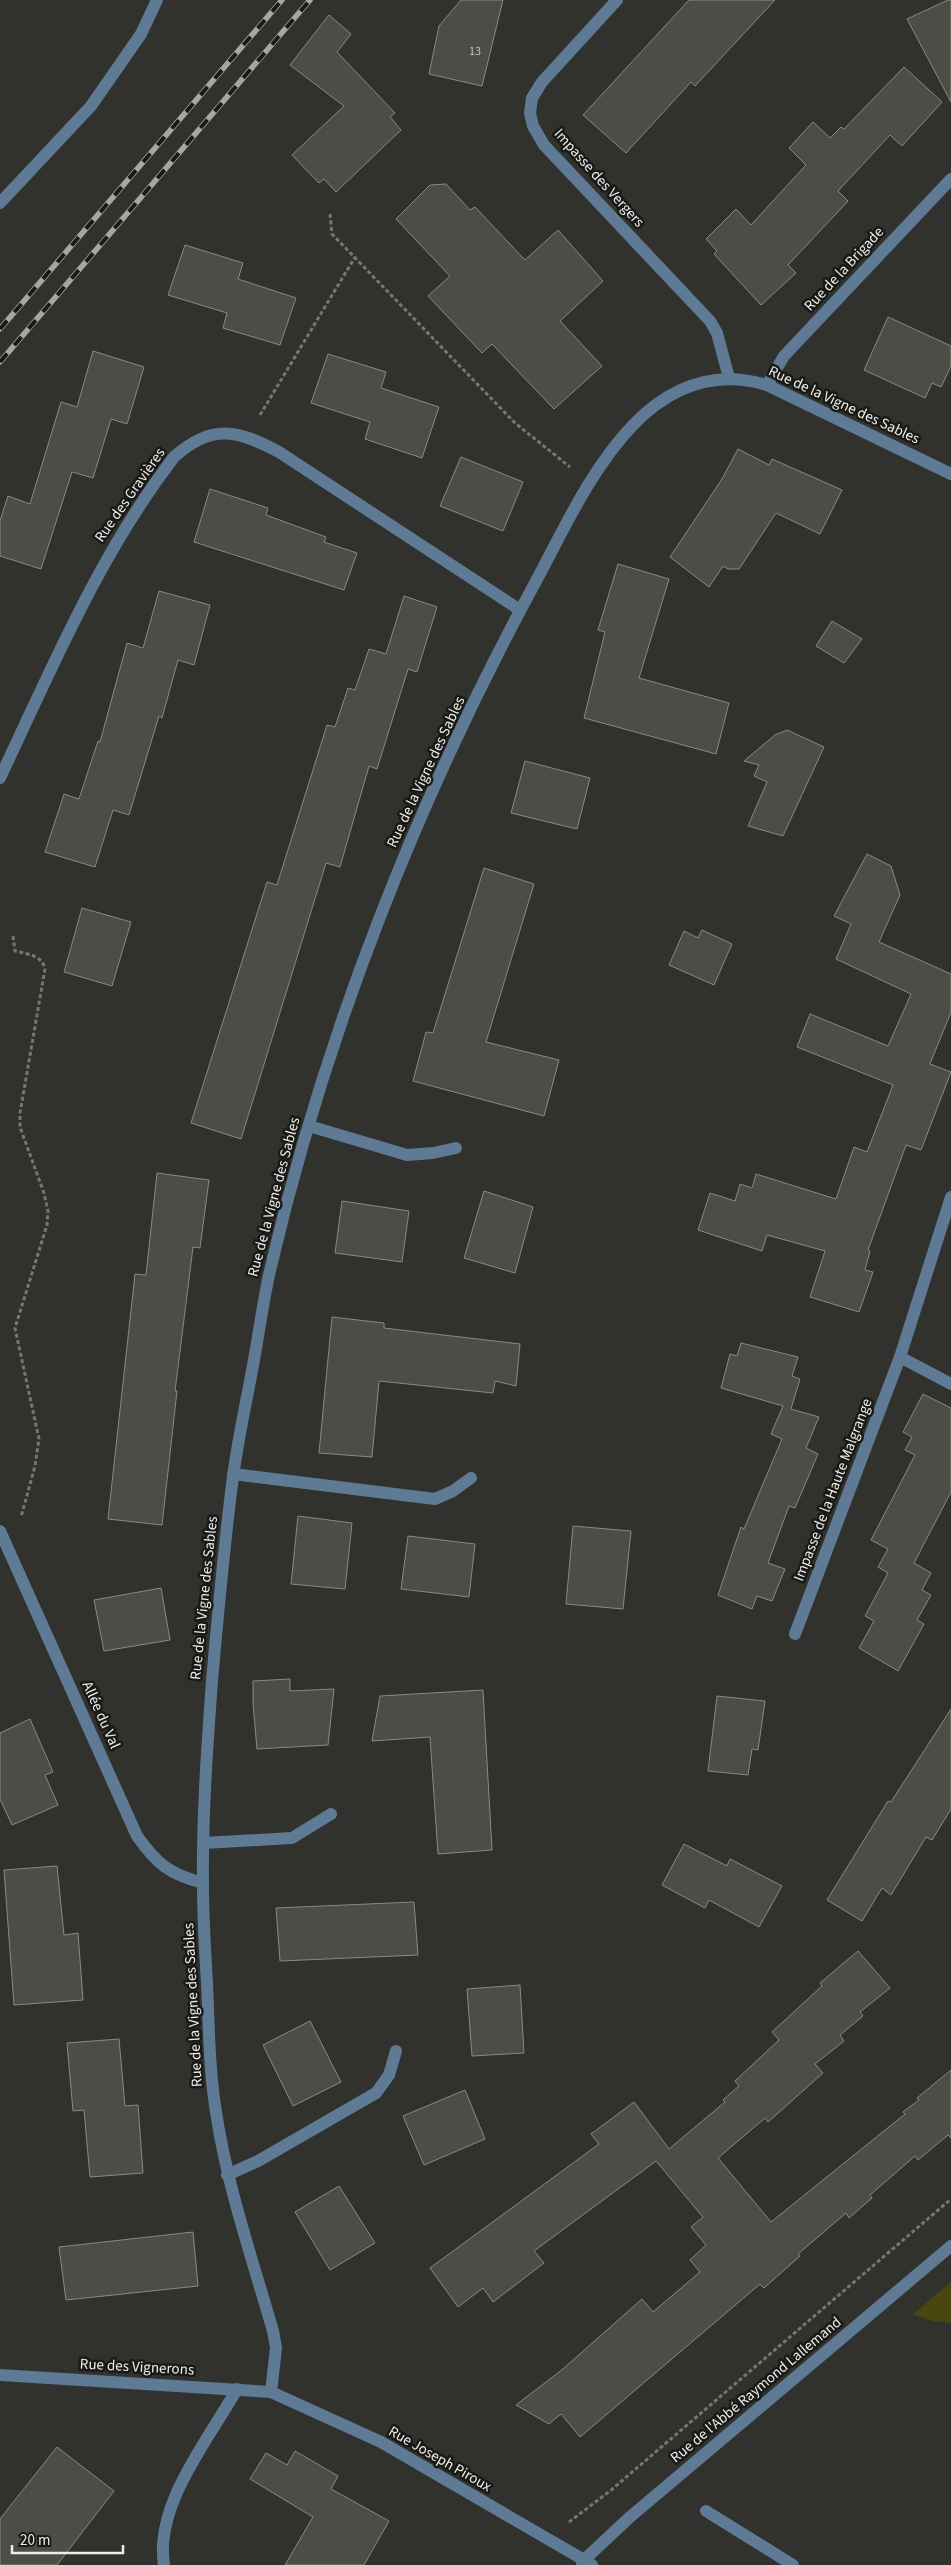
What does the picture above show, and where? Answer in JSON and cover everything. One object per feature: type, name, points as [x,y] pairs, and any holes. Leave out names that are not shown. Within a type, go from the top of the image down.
[{"type":"street","points":[[0,203],[91,106],[141,34],[157,0]]},
{"type":"street","name":"Impasse des Vergers","points":[[617,0],[542,82],[532,98],[530,113],[533,126],[544,144],[710,321],[717,332],[729,378]]},
{"type":"street","name":"Rue de la Brigade","points":[[767,385],[784,356],[951,179]]},
{"type":"street","name":"Rue de la Vigne des Sables","points":[[271,2392],[276,2348],[274,2330],[227,2175],[215,2109],[211,2064],[203,1883],[207,1751],[233,1474],[269,1276],[309,1126],[351,995],[419,817],[520,610],[606,456],[642,415],[675,394],[702,382],[729,378],[767,385],[951,474]]},
{"type":"street","name":"Rue des Gravières","points":[[0,778],[81,605],[109,554],[174,457],[188,445],[219,434],[238,433],[280,452],[520,610]]},
{"type":"street","points":[[309,1126],[407,1154],[433,1153],[456,1148]]},
{"type":"street","name":"Impasse de la Haute Malgrange","points":[[795,1634],[900,1357],[951,1197]]},
{"type":"street","points":[[900,1357],[951,1384]]},
{"type":"street","points":[[233,1474],[435,1498],[453,1491],[471,1478]]},
{"type":"street","name":"Allée du Val","points":[[2,1535],[137,1836],[152,1857],[177,1876],[203,1883]]},
{"type":"street","points":[[204,1843],[292,1838],[331,1814]]},
{"type":"street","points":[[227,2175],[258,2161],[376,2093],[389,2075],[396,2051]]},
{"type":"street","name":"Rue de l'Abbé Raymond Lallemand","points":[[586,2563],[630,2516],[951,2246]]},
{"type":"street","name":"Rue des Vignerons","points":[[0,2375],[271,2392]]},
{"type":"street","points":[[164,2565],[165,2528],[175,2497],[237,2390]]},
{"type":"street","name":"Rue Joseph Piroux","points":[[271,2392],[382,2442],[586,2563]]},
{"type":"street","points":[[706,2511],[793,2565]]},
{"type":"path","points":[[330,214],[332,234],[515,423],[590,482]]},
{"type":"path","points":[[247,437],[355,257]]},
{"type":"path","points":[[2,1535],[15,1530],[20,1520],[35,1466],[39,1439],[15,1328],[46,1225],[48,1211],[20,1127],[20,1113],[44,962],[39,958],[16,951],[13,936]]},
{"type":"path","points":[[553,2542],[562,2528],[610,2491],[951,2199]]},
{"type":"shaded area","points":[[951,2282],[951,2323],[932,2321],[913,2314]]},
{"type":"building","points":[[461,0],[503,0],[482,86],[429,74],[439,26]]},
{"type":"building","points":[[689,0],[775,0],[695,86],[691,82],[626,153],[583,115]]},
{"type":"building","points":[[951,0],[951,102],[907,19]]},
{"type":"building","points":[[329,15],[351,34],[337,52],[395,113],[390,117],[401,130],[336,192],[324,179],[319,183],[292,155],[344,106],[290,65]]},
{"type":"building","points":[[904,67],[942,102],[902,146],[890,135],[838,191],[848,201],[788,265],[796,273],[761,305],[714,254],[717,251],[706,239],[736,209],[751,225],[806,165],[789,148],[813,122],[830,138],[841,127],[844,129]]},
{"type":"building","points":[[446,184],[470,210],[475,207],[525,260],[558,230],[603,281],[560,321],[602,366],[554,409],[492,344],[482,353],[428,296],[450,276],[396,219],[430,185]]},
{"type":"building","points":[[185,245],[243,263],[238,279],[296,298],[280,345],[223,328],[227,313],[168,295]]},
{"type":"building","points":[[888,317],[951,346],[951,366],[941,387],[932,383],[925,398],[864,370]]},
{"type":"building","points":[[93,351],[144,367],[127,424],[111,419],[93,478],[72,472],[41,569],[0,556],[0,521],[8,496],[30,504],[61,402],[77,407]]},
{"type":"building","points":[[328,354],[386,372],[381,388],[439,407],[422,458],[365,439],[370,422],[311,403]]},
{"type":"building","points":[[738,449],[769,465],[772,459],[842,490],[820,534],[776,513],[739,569],[728,569],[723,566],[709,587],[670,557],[722,479]]},
{"type":"building","points":[[461,457],[523,482],[503,531],[440,506]]},
{"type":"building","points":[[210,489],[268,508],[266,515],[326,537],[324,542],[357,553],[344,590],[194,542]]},
{"type":"building","points":[[618,564],[669,579],[639,678],[729,703],[716,754],[584,718],[605,632],[598,630]]},
{"type":"building","points":[[159,591],[210,605],[194,665],[178,660],[162,718],[159,716],[129,815],[113,810],[95,867],[45,852],[64,794],[79,799],[98,741],[100,742],[127,643],[143,648]]},
{"type":"building","points":[[404,596],[437,607],[417,672],[408,669],[377,769],[369,766],[340,867],[326,863],[241,1139],[191,1123],[267,882],[277,885],[327,725],[335,727],[348,688],[355,690],[369,649],[386,654]]},
{"type":"building","points":[[832,621],[862,639],[844,663],[816,646]]},
{"type":"building","points":[[787,730],[824,747],[783,836],[748,826],[767,782],[754,776],[759,765],[744,761],[775,735]]},
{"type":"building","points":[[525,761],[590,778],[577,829],[511,813]]},
{"type":"building","points":[[867,854],[891,866],[900,895],[879,942],[951,974],[951,1012],[930,1064],[951,1072],[921,1150],[906,1145],[868,1250],[870,1251],[865,1270],[873,1272],[859,1312],[810,1297],[825,1251],[767,1235],[762,1251],[698,1230],[710,1193],[735,1201],[740,1184],[752,1188],[756,1174],[836,1199],[854,1147],[867,1152],[893,1085],[797,1047],[810,1014],[888,1046],[911,994],[836,959],[851,924],[834,916]]},
{"type":"building","points":[[484,868],[534,884],[486,1042],[559,1060],[544,1116],[413,1081],[426,1032],[433,1033]]},
{"type":"building","points":[[82,908],[131,922],[112,986],[64,972]]},
{"type":"building","points":[[702,930],[732,944],[714,985],[669,965],[684,931],[698,938]]},
{"type":"building","points":[[157,1173],[209,1180],[200,1248],[193,1247],[175,1391],[177,1391],[162,1525],[108,1519],[135,1274],[146,1275]]},
{"type":"building","points":[[484,1191],[533,1207],[515,1273],[464,1258]]},
{"type":"building","points":[[342,1201],[409,1211],[402,1262],[335,1253]]},
{"type":"building","points":[[332,1317],[384,1323],[384,1328],[520,1344],[516,1386],[495,1381],[493,1393],[379,1381],[372,1457],[319,1453]]},
{"type":"building","points":[[741,1343],[798,1357],[792,1376],[800,1379],[791,1409],[819,1417],[806,1448],[818,1454],[795,1508],[789,1506],[768,1563],[785,1569],[772,1601],[757,1596],[752,1609],[718,1595],[741,1527],[744,1529],[782,1439],[771,1434],[783,1406],[721,1388],[730,1354],[737,1356]]},
{"type":"building","points":[[923,1394],[951,1408],[951,1492],[914,1563],[931,1573],[922,1590],[931,1595],[917,1620],[924,1624],[898,1671],[859,1648],[874,1621],[865,1616],[888,1573],[878,1567],[888,1549],[871,1540],[915,1455],[905,1450],[912,1437],[903,1432]]},
{"type":"building","points":[[298,1516],[352,1523],[345,1589],[291,1584]]},
{"type":"building","points":[[573,1526],[631,1531],[623,1609],[566,1604]]},
{"type":"building","points":[[408,1536],[475,1544],[469,1597],[401,1589]]},
{"type":"building","points":[[161,1588],[170,1640],[104,1651],[94,1600]]},
{"type":"building","points":[[290,1679],[290,1691],[334,1689],[328,1745],[257,1749],[253,1681]]},
{"type":"building","points":[[483,1690],[492,1850],[438,1854],[430,1737],[372,1741],[380,1696]]},
{"type":"building","points":[[717,1696],[765,1701],[758,1750],[752,1749],[748,1775],[708,1771]]},
{"type":"building","points":[[951,1709],[951,1809],[932,1840],[926,1837],[891,1895],[882,1888],[862,1921],[827,1900],[888,1801],[891,1802]]},
{"type":"building","points":[[30,1719],[53,1772],[45,1775],[58,1805],[12,1825],[0,1799],[0,1733]]},
{"type":"building","points":[[684,1844],[727,1866],[730,1859],[782,1886],[759,1927],[709,1900],[705,1908],[662,1885]]},
{"type":"building","points":[[57,1866],[64,1935],[78,1933],[83,2000],[14,2005],[4,1870]]},
{"type":"building","points":[[414,1902],[418,1955],[280,1961],[276,1908]]},
{"type":"building","points":[[858,1951],[890,1988],[860,2012],[863,2016],[840,2035],[844,2041],[815,2064],[823,2073],[768,2122],[765,2118],[718,2158],[771,2222],[905,2114],[903,2112],[919,2100],[917,2098],[951,2070],[951,2138],[948,2135],[918,2160],[915,2156],[870,2195],[872,2198],[849,2218],[846,2213],[798,2254],[800,2256],[764,2288],[760,2284],[580,2437],[561,2414],[549,2424],[516,2405],[563,2369],[642,2299],[653,2312],[700,2272],[690,2260],[706,2245],[691,2227],[703,2217],[656,2161],[534,2251],[544,2263],[493,2302],[483,2288],[458,2307],[430,2268],[599,2144],[591,2134],[634,2102],[669,2149],[725,2102],[723,2100],[739,2086],[735,2081],[779,2040],[772,2032],[822,1986],[820,1983]]},
{"type":"building","points":[[520,1985],[524,2053],[472,2056],[467,1989]]},
{"type":"building","points":[[310,2021],[341,2082],[293,2106],[263,2045]]},
{"type":"building","points":[[119,2039],[125,2106],[138,2105],[143,2173],[90,2177],[84,2110],[73,2111],[67,2043]]},
{"type":"building","points":[[465,2090],[485,2139],[424,2165],[403,2116]]},
{"type":"building","points":[[339,2186],[375,2243],[330,2270],[295,2212]]},
{"type":"building","points":[[193,2232],[198,2286],[66,2300],[59,2247]]},
{"type":"building","points":[[57,2447],[114,2491],[57,2565],[0,2565],[0,2519]]},
{"type":"building","points":[[295,2451],[338,2476],[331,2489],[389,2521],[364,2565],[285,2565],[313,2517],[250,2479],[266,2453],[287,2465]]},
{"type":"railway","points":[[0,329],[282,0]]},
{"type":"railway","points":[[0,362],[310,0]]}]
